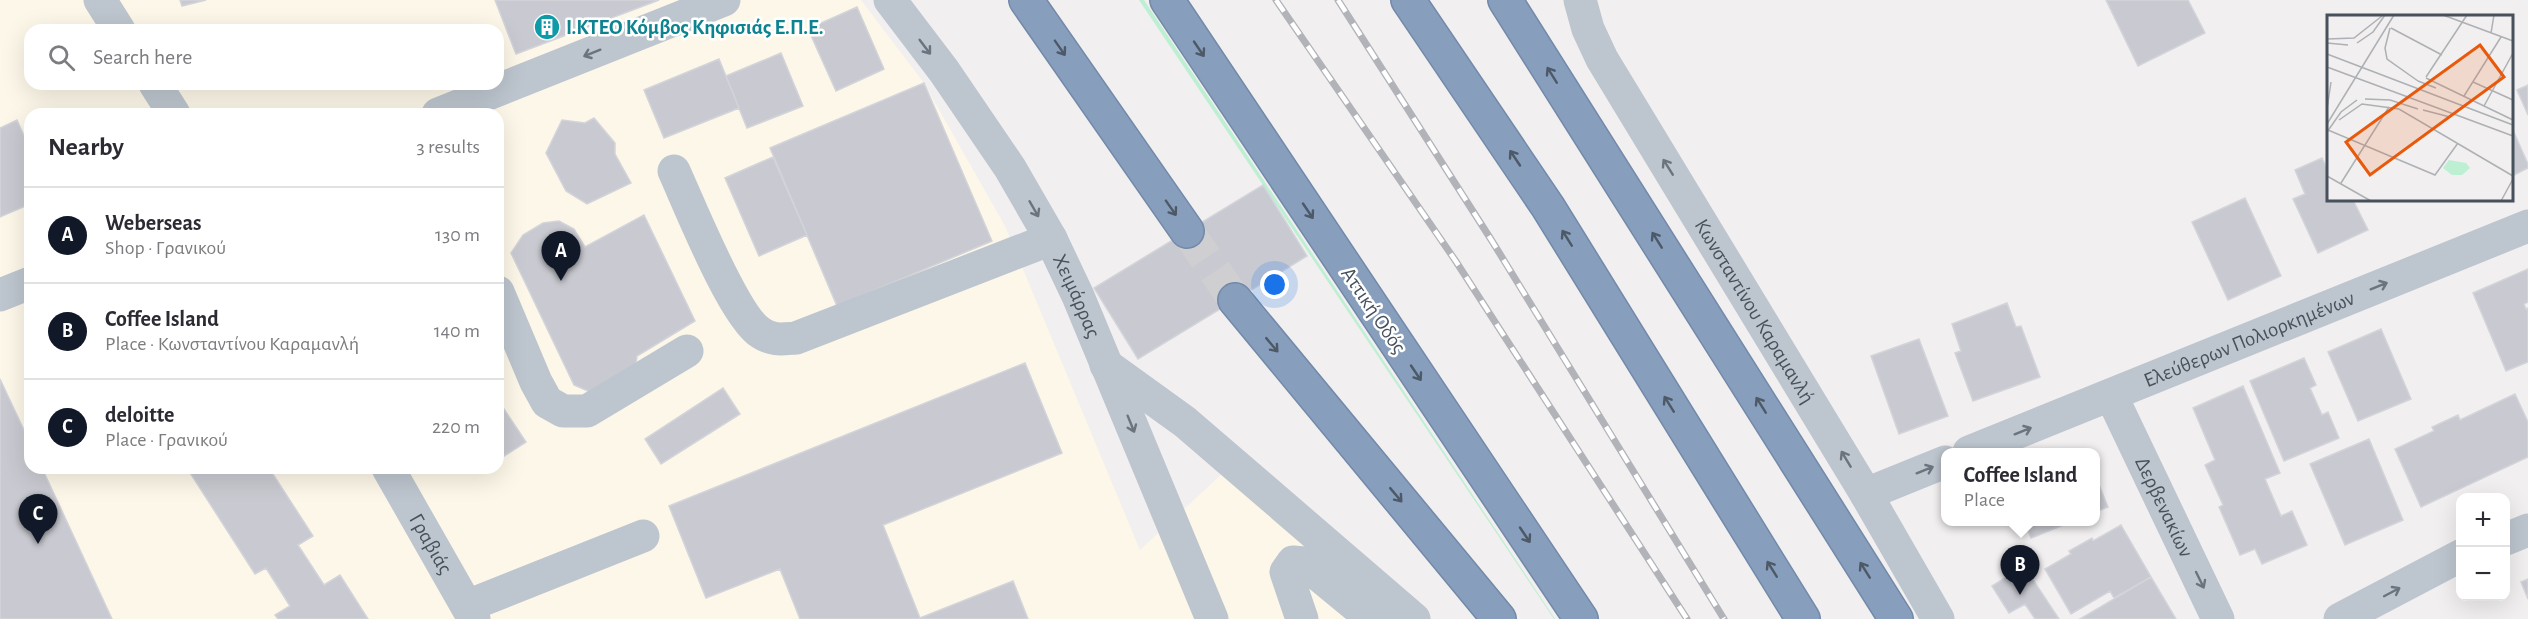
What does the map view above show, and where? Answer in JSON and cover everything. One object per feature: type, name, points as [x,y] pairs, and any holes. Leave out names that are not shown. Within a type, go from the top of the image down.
[{"type":"highway","points":[[1026,0],[1187,231]]},
{"type":"highway","name":"Αττική Οδός","points":[[1167,0],[1581,619]]},
{"type":"highway","points":[[1408,0],[1548,207],[1803,619]]},
{"type":"highway","points":[[1505,0],[1896,619]]},
{"type":"highway","points":[[1235,300],[1499,619]]},
{"type":"street","points":[[100,0],[115,24]]},
{"type":"street","points":[[504,88],[724,0]]},
{"type":"street","name":"Χειμάρρας","points":[[890,0],[944,71],[1010,168],[1051,239],[1107,365],[1212,619]]},
{"type":"street","name":"Κωνσταντίνου Καραμανλή","points":[[1580,0],[1588,29],[1602,59],[1866,494],[1938,619]]},
{"type":"street","points":[[159,90],[170,108]]},
{"type":"street","points":[[453,108],[498,90]]},
{"type":"street","points":[[674,171],[738,309],[758,332],[775,340],[796,338],[1051,239]]},
{"type":"street","name":"Ελεύθερων Πολιορκημένων","points":[[1981,448],[2528,226]]},
{"type":"street","points":[[0,296],[24,286]]},
{"type":"street","points":[[504,306],[536,382],[547,402],[563,411],[587,411],[687,351]]},
{"type":"street","points":[[1107,365],[1185,422],[1414,619]]},
{"type":"street","name":"Δερβενακίων","points":[[2111,395],[2218,619]]},
{"type":"street","points":[[1866,494],[1941,464]]},
{"type":"street","name":"Γραβιάς","points":[[391,474],[470,613]]},
{"type":"street","points":[[2510,537],[2528,530]]},
{"type":"street","points":[[470,613],[643,536]]},
{"type":"street","points":[[2340,619],[2456,558]]},
{"type":"street","points":[[1302,619],[1286,572],[1293,562],[1304,563],[1372,619]]},
{"type":"shaded area","points":[[0,0],[861,0],[924,83],[1005,226],[1140,550],[1225,471],[1396,619],[0,619]]},
{"type":"green space","points":[[1139,0],[1144,0],[1555,619],[1554,619]]},
{"type":"building","points":[[180,0],[206,0],[182,6]]},
{"type":"building","name":"Ι.ΚΤΕΟ Κόμβος Κηφισιάς Ε.Π.Ε.","points":[[495,0],[659,0],[516,54]]},
{"type":"building","points":[[2106,0],[2188,0],[2205,33],[2138,66]]},
{"type":"building","points":[[857,7],[884,69],[836,91],[808,29]]},
{"type":"building","points":[[781,53],[803,106],[747,128],[726,76]]},
{"type":"building","points":[[719,59],[739,108],[664,138],[644,90]]},
{"type":"building","points":[[924,83],[992,241],[837,306],[770,148]]},
{"type":"building","points":[[2528,85],[2528,115],[2517,90]]},
{"type":"building","points":[[594,118],[615,143],[615,154],[631,183],[587,204],[566,191],[546,153],[562,120],[585,123]]},
{"type":"building","points":[[17,120],[24,136],[24,207],[0,217],[0,128]]},
{"type":"building","points":[[2513,130],[2528,164],[2528,168],[2513,176]]},
{"type":"building","points":[[773,157],[807,235],[759,256],[725,178]]},
{"type":"building","points":[[2322,158],[2327,168],[2327,201],[2354,201],[2368,230],[2318,253],[2293,199],[2305,194],[2295,170]]},
{"type":"building","points":[[1263,185],[1307,256],[1138,359],[1094,288]]},
{"type":"building","points":[[2245,198],[2281,276],[2228,300],[2192,222]]},
{"type":"building","points":[[644,215],[695,321],[637,356],[636,364],[590,392],[574,385],[511,253],[523,235],[543,223],[559,221],[574,229],[585,247]]},
{"type":"building","points":[[2528,269],[2528,302],[2524,304],[2526,309],[2528,308],[2528,362],[2506,371],[2473,293]]},
{"type":"building","points":[[2007,303],[2016,327],[2021,326],[2040,377],[1973,401],[1955,353],[1961,351],[1952,324]]},
{"type":"building","points":[[2381,329],[2411,399],[2358,421],[2328,352]]},
{"type":"building","points":[[1919,339],[1948,416],[1899,434],[1871,356]]},
{"type":"building","points":[[2304,358],[2316,385],[2310,388],[2322,415],[2328,412],[2339,438],[2284,461],[2250,381]]},
{"type":"building","points":[[1025,363],[1062,453],[883,525],[920,618],[1013,581],[1028,619],[800,619],[780,569],[706,598],[669,506]]},
{"type":"building","points":[[0,379],[24,430],[24,474],[45,474],[112,619],[0,619]]},
{"type":"building","points":[[2243,386],[2280,473],[2265,479],[2281,516],[2292,511],[2307,545],[2262,564],[2255,549],[2240,555],[2219,507],[2223,505],[2205,465],[2215,460],[2193,408]]},
{"type":"building","points":[[723,388],[740,414],[661,464],[645,439]]},
{"type":"building","points":[[2515,394],[2528,422],[2528,457],[2421,507],[2395,449],[2434,431],[2432,427],[2458,415],[2460,420]]},
{"type":"building","points":[[504,409],[526,442],[504,456]]},
{"type":"building","points":[[2369,439],[2403,520],[2345,545],[2310,464]]},
{"type":"building","points":[[191,474],[273,474],[313,536],[298,545],[324,585],[340,575],[368,619],[278,619],[275,615],[290,606],[266,568],[255,574]]},
{"type":"building","points":[[2100,487],[2108,507],[2100,510]]},
{"type":"building","points":[[2121,525],[2151,577],[2114,598],[2110,591],[2071,614],[2045,569],[2071,554],[2069,551]]},
{"type":"building","points":[[2026,526],[2061,526],[2031,538]]},
{"type":"building","points":[[2024,566],[2059,619],[2035,619],[2025,604],[2009,613],[1992,586]]},
{"type":"building","points":[[2151,577],[2176,619],[2080,619]]},
{"type":"building","points":[[2528,579],[2528,599],[2521,582]]},
{"type":"tunnel","points":[[1187,231],[1235,300]]},
{"type":"railway","points":[[1276,0],[1455,260],[1687,619]]},
{"type":"railway","points":[[1338,0],[1492,241],[1724,619]]},
{"type":"place","name":"Ι.ΚΤΕΟ Κόμβος Κηφισιάς Ε.Π.Ε.","points":[[547,27]]},
{"type":"place","name":"Weberseas","points":[[561,281]]},
{"type":"place","name":"deloitte","points":[[38,544]]},
{"type":"place","name":"Coffee Island","points":[[2020,595]]}]
